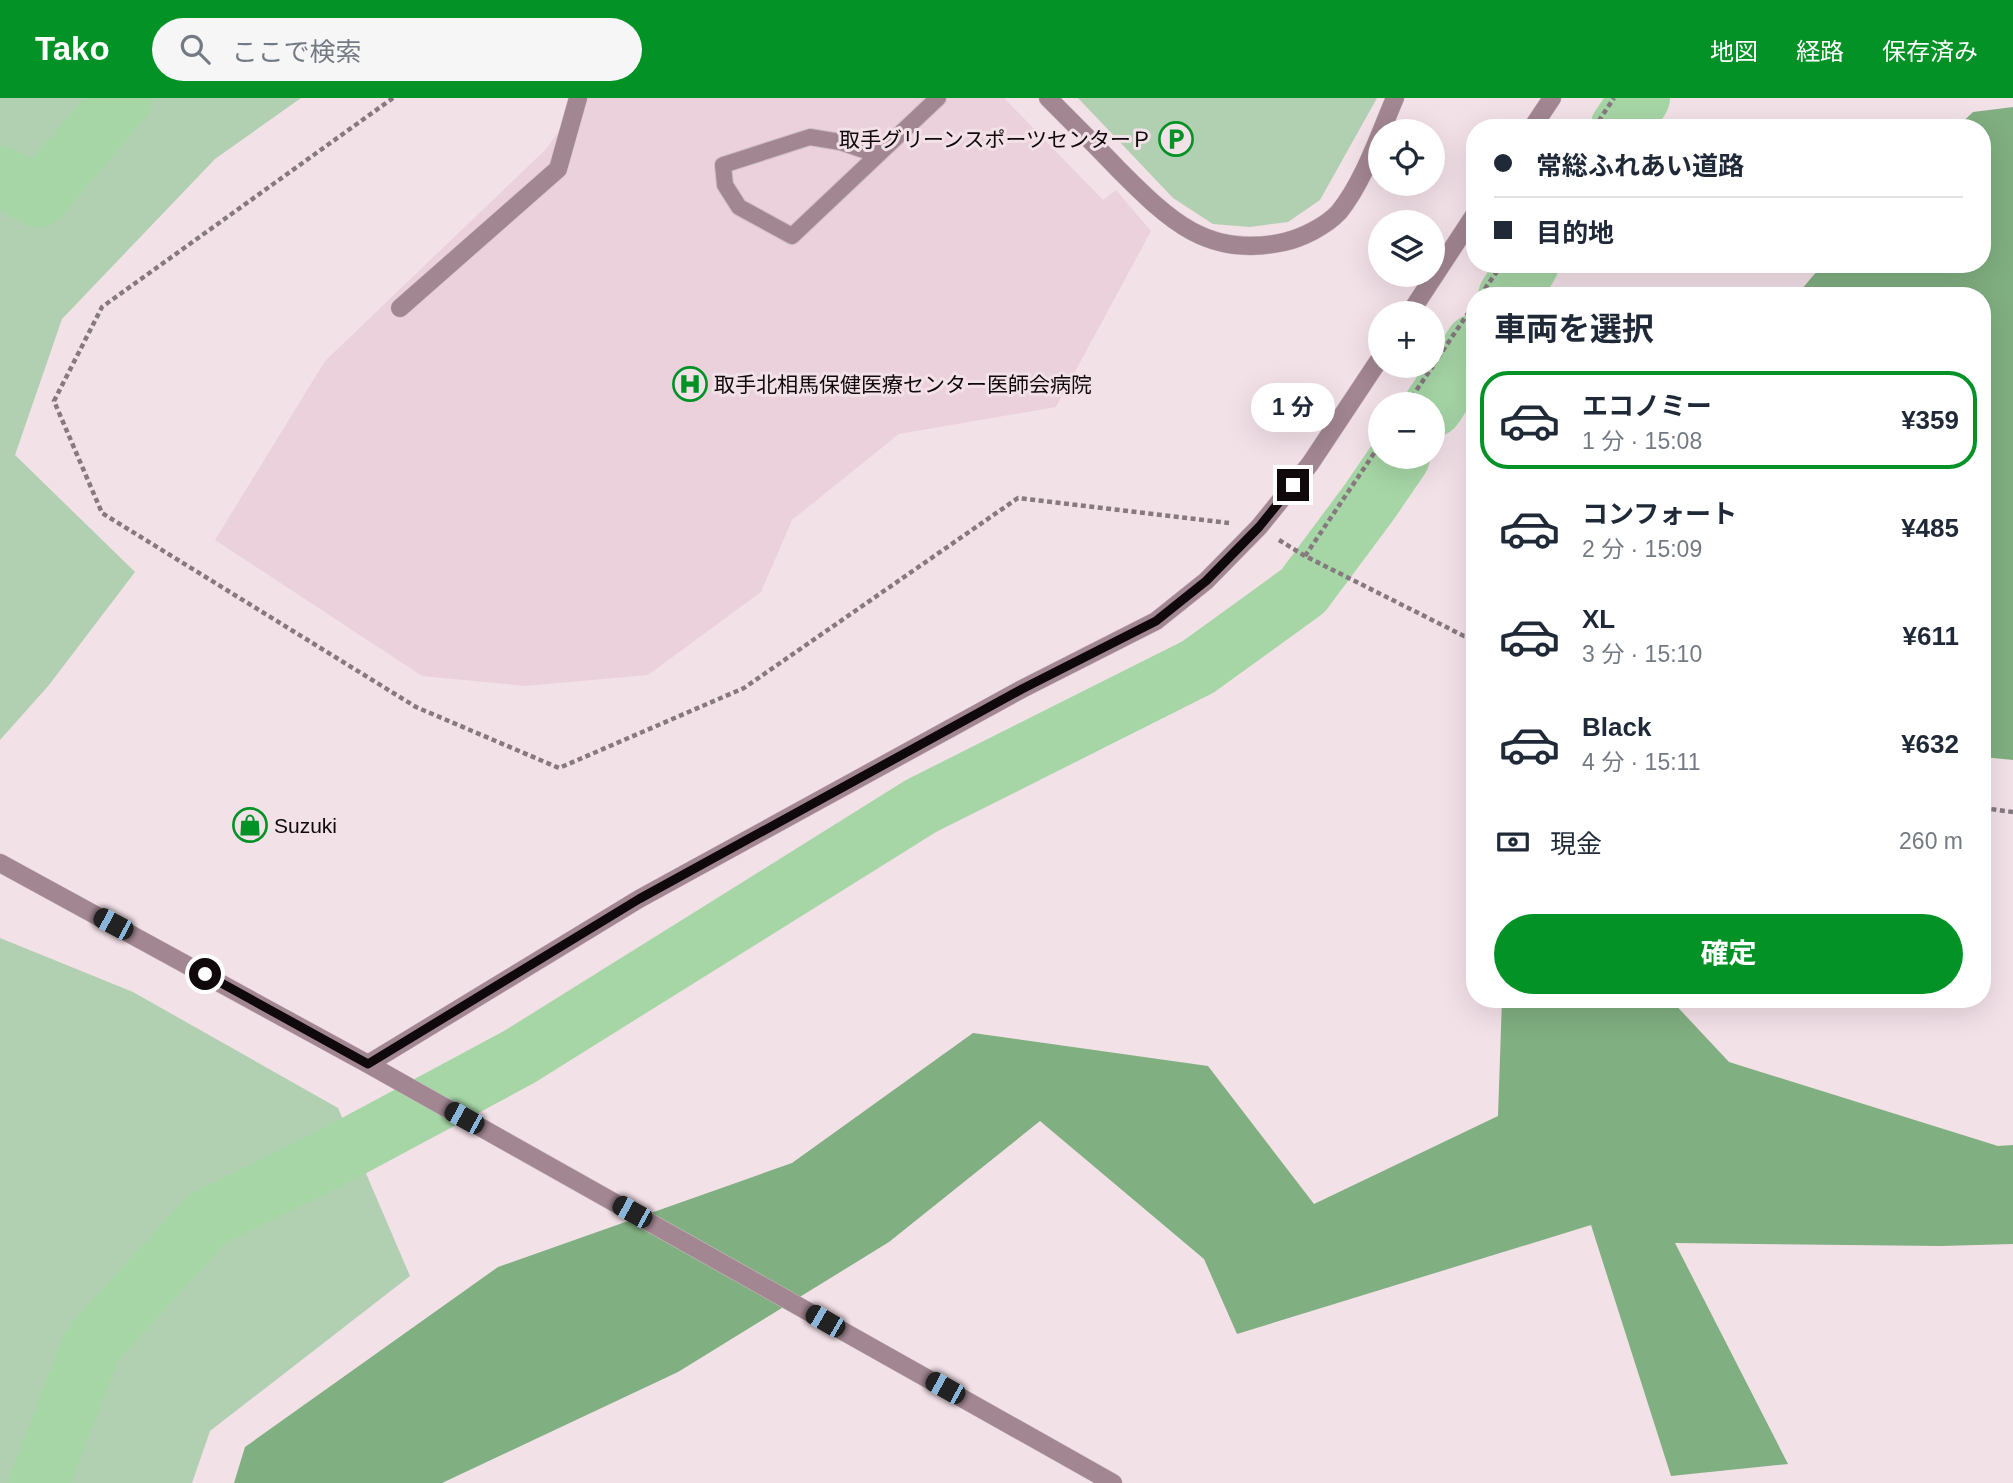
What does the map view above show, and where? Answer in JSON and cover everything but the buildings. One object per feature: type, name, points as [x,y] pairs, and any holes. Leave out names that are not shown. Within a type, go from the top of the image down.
[{"type":"street","points":[[400,308],[558,169],[578,98]]},
{"type":"street","points":[[1048,98],[1156,206],[1188,231],[1222,244],[1261,247],[1302,238],[1337,214],[1356,186],[1395,98]]},
{"type":"street","points":[[1538,119],[1552,98]]},
{"type":"street","points":[[1418,301],[1466,228]]},
{"type":"street","points":[[368,1064],[639,899],[1022,689],[1156,621],[1206,581],[1259,527],[1310,464],[1368,377]]},
{"type":"street","points":[[0,863],[368,1064],[1113,1483]]},
{"type":"lane","points":[[878,155],[840,142],[810,137],[723,165],[725,186],[739,207],[792,236],[878,155],[938,98]]},
{"type":"path","points":[[393,98],[102,307],[54,401],[102,513],[416,707],[559,768],[744,688],[1018,498],[1259,527],[1304,556],[1466,636]]},
{"type":"path","points":[[1600,119],[1614,98]]},
{"type":"path","points":[[1445,348],[1466,316]]},
{"type":"path","points":[[1304,556],[1368,462]]},
{"type":"path","points":[[1991,809],[2013,811]]},
{"type":"shaded area","name":"取手北相馬保健医療センター医師会病院","points":[[583,98],[1004,98],[1103,200],[1116,190],[1151,231],[1056,407],[899,434],[792,520],[761,592],[648,675],[525,686],[422,676],[215,540],[325,361],[546,149]]},
{"type":"green space","points":[[0,98],[301,98],[215,159],[62,319],[15,455],[135,572],[49,685],[0,740]]},
{"type":"green space","points":[[1078,98],[1377,98],[1320,200],[1288,222],[1250,227],[1213,224],[1173,198]]},
{"type":"green space","points":[[2013,107],[2013,760],[1991,758],[1991,287],[1804,287],[1815,273],[1991,273],[1991,119],[1966,119],[1973,112]]},
{"type":"green space","points":[[0,938],[133,992],[338,1108],[410,1276],[210,1431],[192,1483],[0,1483]]},
{"type":"green space","points":[[1502,1008],[1678,1008],[1729,1062],[1998,1146],[2013,1145],[2013,1244],[1940,1246],[1675,1243],[1788,1464],[1671,1476],[1591,1225],[1237,1334],[1204,1259],[1040,1121],[889,1242],[678,1372],[442,1483],[234,1483],[245,1447],[498,1267],[792,1163],[973,1033],[1208,1066],[1314,1204],[1498,1116]]},
{"type":"waterway","points":[[0,176],[39,197],[123,98]]},
{"type":"waterway","points":[[1626,119],[1640,98]]},
{"type":"waterway","points":[[1514,287],[1523,273]]},
{"type":"waterway","points":[[1443,392],[1466,358]]},
{"type":"waterway","points":[[39,1483],[92,1345],[207,1219],[331,1158],[519,1057],[921,806],[1198,667],[1303,591],[1392,469]]},
{"type":"place","name":"取手グリーンスポーツセンターＰ","points":[[1176,139]]},
{"type":"place","name":"取手北相馬保健医療センター医師会病院","points":[[690,384]]},
{"type":"place","name":"Suzuki","points":[[250,825]]},
{"type":"route","points":[[205,974],[368,1064],[639,899],[1022,689],[1156,621],[1206,581],[1259,527],[1293,485]]}]
